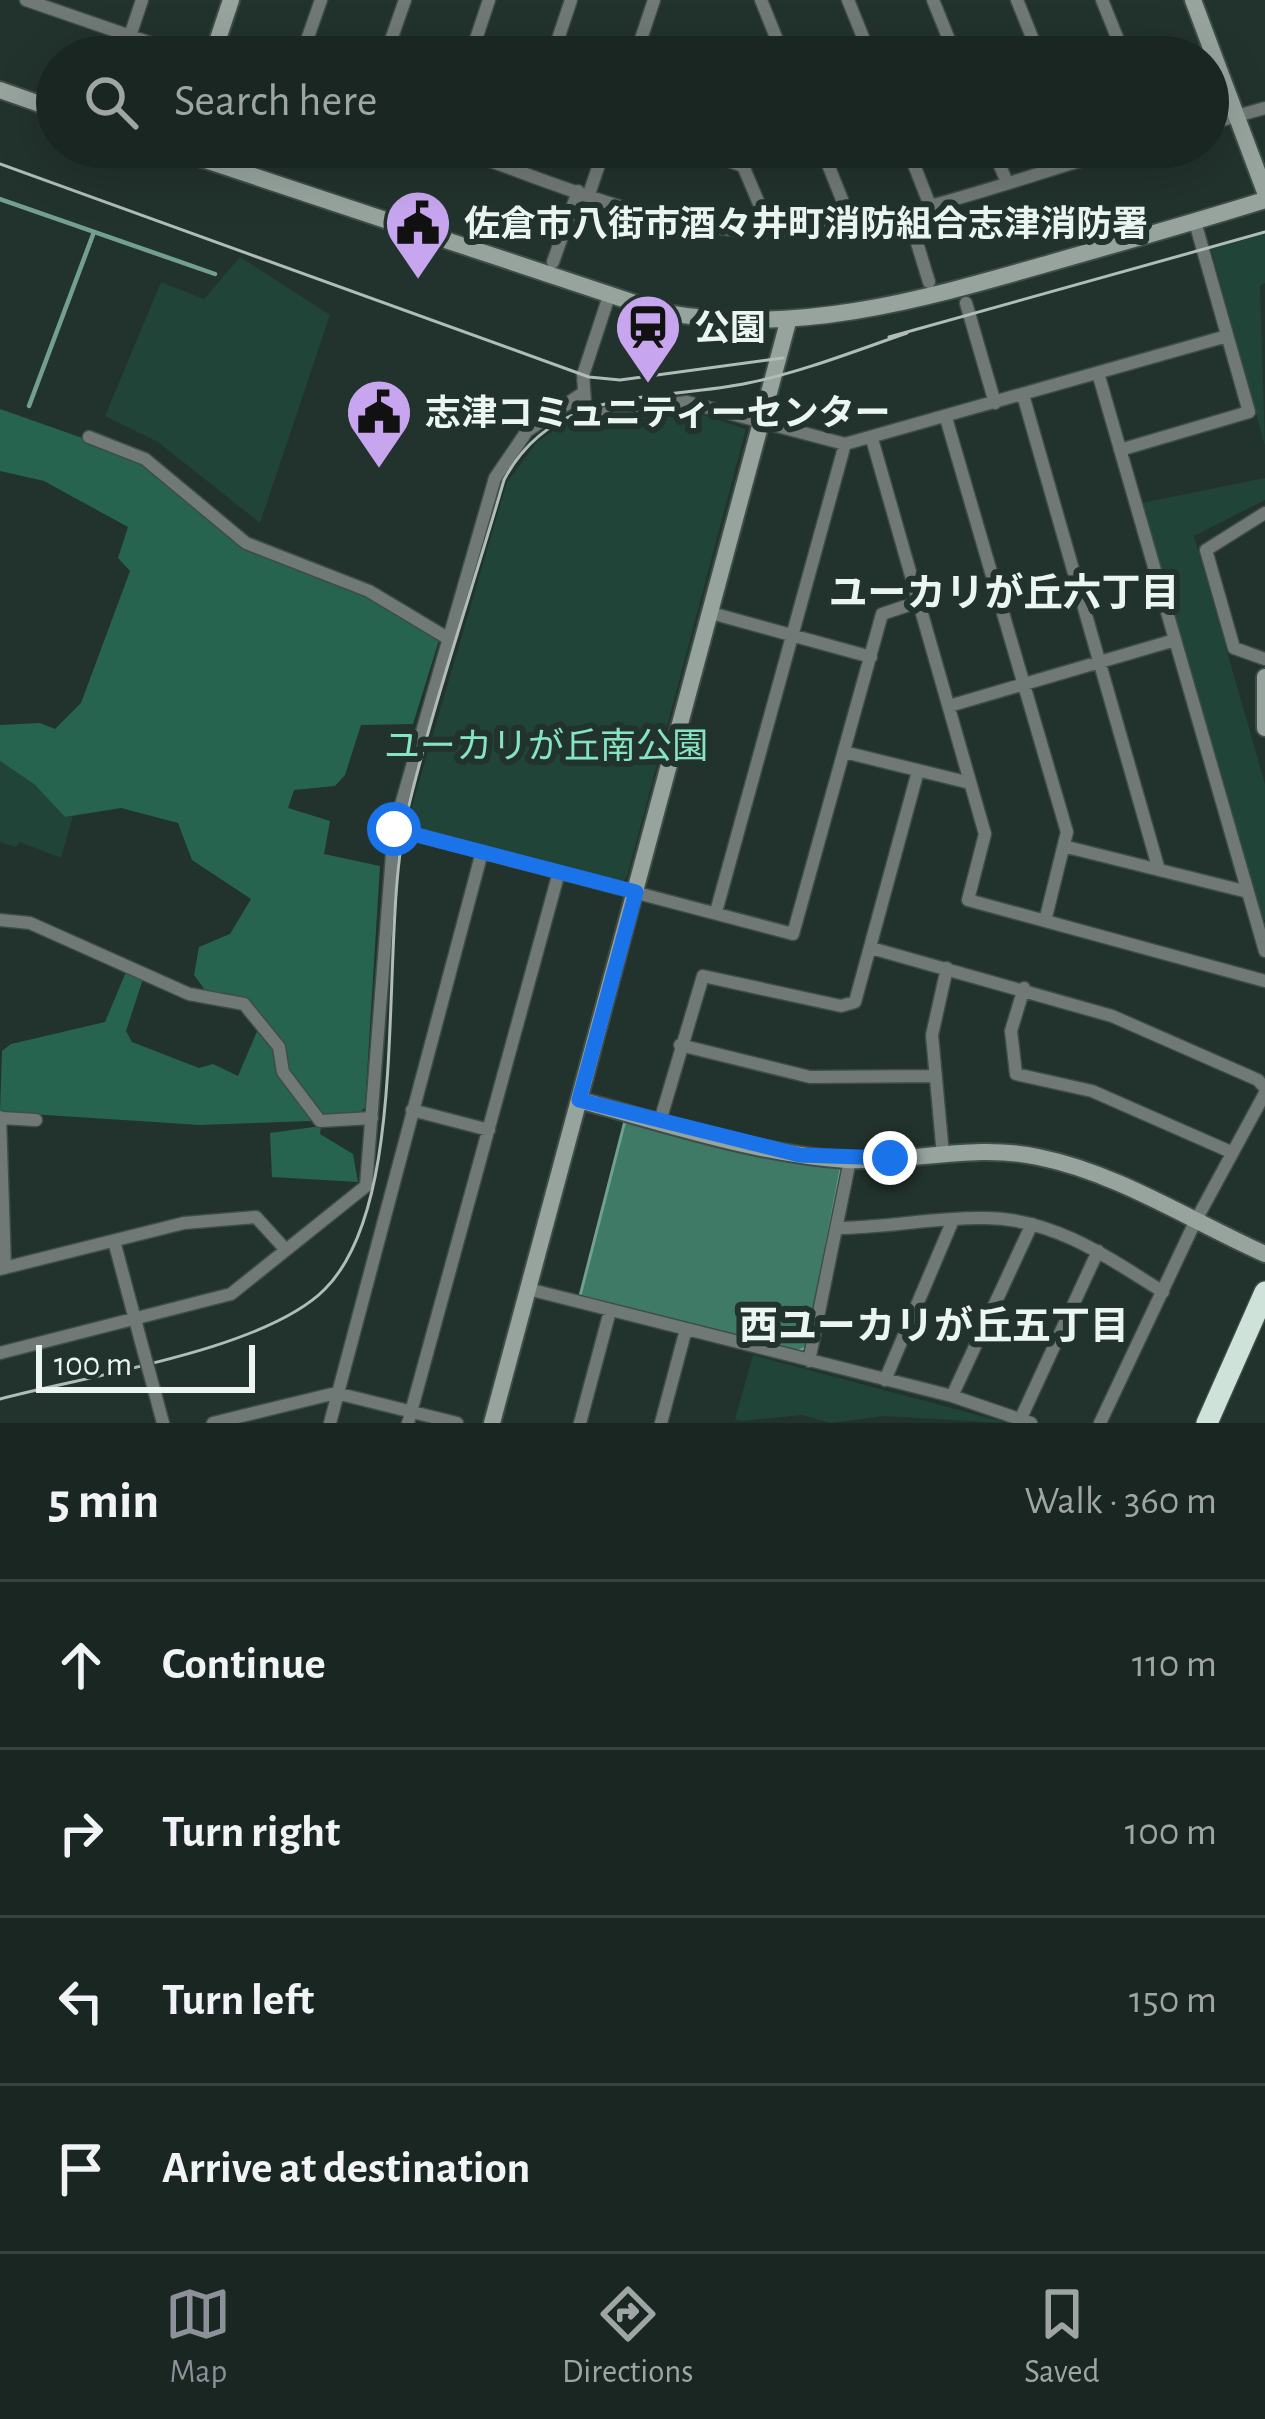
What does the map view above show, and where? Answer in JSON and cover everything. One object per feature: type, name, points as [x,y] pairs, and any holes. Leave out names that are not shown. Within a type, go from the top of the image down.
[{"type":"highway","points":[[1207,1423],[1265,1292]]},
{"type":"street","points":[[26,0],[55,5],[130,36],[142,0]]},
{"type":"street","points":[[219,36],[231,0]]},
{"type":"street","points":[[308,36],[321,0]]},
{"type":"street","points":[[393,36],[405,0]]},
{"type":"street","points":[[477,36],[489,0]]},
{"type":"street","points":[[559,36],[572,0]]},
{"type":"street","points":[[642,36],[654,0]]},
{"type":"street","points":[[761,0],[776,36]]},
{"type":"street","points":[[848,0],[863,36]]},
{"type":"street","points":[[933,0],[948,36]]},
{"type":"street","points":[[1017,0],[1032,36]]},
{"type":"street","points":[[1102,0],[1117,36]]},
{"type":"street","points":[[1193,0],[1208,36]]},
{"type":"street","points":[[232,168],[610,296],[700,319],[788,322],[932,297],[1195,222],[1265,196],[1229,89]]},
{"type":"street","points":[[0,90],[36,103]]},
{"type":"street","points":[[1229,119],[1265,108]]},
{"type":"street","points":[[513,168],[673,221],[771,232],[908,210],[1040,168]]},
{"type":"street","points":[[553,262],[595,168]]},
{"type":"street","points":[[744,168],[771,232]]},
{"type":"street","points":[[829,168],[851,222]]},
{"type":"street","points":[[915,168],[929,203]]},
{"type":"street","points":[[1001,168],[1006,181]]},
{"type":"street","points":[[908,210],[928,282]]},
{"type":"street","points":[[1120,450],[1250,412],[1195,222]]},
{"type":"street","points":[[610,296],[583,375],[586,416],[687,402],[845,444],[1228,335]]},
{"type":"street","points":[[966,302],[995,404]]},
{"type":"street","points":[[492,1423],[788,322]]},
{"type":"street","points":[[1097,374],[1265,951]]},
{"type":"street","points":[[0,1352],[231,1294],[366,1186],[394,829],[505,460],[526,431],[583,393]]},
{"type":"street","points":[[1023,395],[1160,870]]},
{"type":"street","points":[[946,418],[1067,847],[1045,921]]},
{"type":"street","points":[[88,437],[145,459],[246,543],[369,591],[449,639]]},
{"type":"street","points":[[872,440],[986,835],[968,900],[1265,981]]},
{"type":"street","points":[[716,912],[845,444]]},
{"type":"street","points":[[1265,513],[1206,550],[1234,648],[1265,659]]},
{"type":"street","points":[[394,829],[793,934],[882,614],[918,602]]},
{"type":"street","points":[[711,614],[871,657]]},
{"type":"street","points":[[949,706],[1175,640]]},
{"type":"street","points":[[1265,677],[1265,728]]},
{"type":"street","points":[[844,752],[970,783]]},
{"type":"street","points":[[660,1121],[703,976],[849,1006],[855,1002],[918,771]]},
{"type":"street","points":[[1067,847],[1248,892]]},
{"type":"street","points":[[330,1423],[482,852]]},
{"type":"street","points":[[410,1417],[560,872]]},
{"type":"street","points":[[0,920],[30,923],[189,994],[244,1004],[279,1047],[283,1072],[320,1120],[372,1118]]},
{"type":"street","points":[[871,948],[1112,1016],[1258,1080],[1265,1090],[1195,1222],[1100,1423]]},
{"type":"street","points":[[943,1155],[934,1009],[947,968]]},
{"type":"street","points":[[1024,988],[1011,1031],[1016,1074],[1092,1091],[1231,1152]]},
{"type":"street","points":[[680,1046],[810,1077],[936,1076]]},
{"type":"street","points":[[579,1100],[800,1155],[850,1160],[1000,1151],[1038,1156],[1109,1180],[1265,1254]]},
{"type":"street","points":[[412,1110],[489,1130]]},
{"type":"street","points":[[36,1120],[1,1118],[2,1268],[184,1222],[256,1217],[286,1250]]},
{"type":"street","points":[[809,1360],[850,1160]]},
{"type":"street","points":[[836,1228],[953,1220],[1032,1224],[1098,1251],[1162,1292]]},
{"type":"street","points":[[885,1380],[953,1220]]},
{"type":"street","points":[[952,1396],[1032,1224]]},
{"type":"street","points":[[114,1240],[163,1423]]},
{"type":"street","points":[[528,1289],[686,1333],[952,1396],[1026,1420],[1098,1251]]},
{"type":"street","points":[[580,1423],[610,1312]]},
{"type":"street","points":[[662,1423],[686,1333]]},
{"type":"street","points":[[213,1423],[249,1418],[336,1393],[410,1417],[457,1423]]},
{"type":"green space","points":[[1265,234],[1265,283],[1260,286],[1265,446],[1211,249]]},
{"type":"green space","points":[[240,257],[330,315],[260,523],[158,442],[105,416],[161,282],[204,299]]},
{"type":"green space","name":"ユーカリが丘南公園","points":[[688,410],[746,429],[627,877],[621,883],[412,827],[409,816],[507,482],[537,442],[579,413],[583,424]]},
{"type":"green space","points":[[1265,478],[1265,500],[1194,536],[1265,784],[1265,920],[1261,921],[1141,503]]},
{"type":"green space","points":[[0,761],[34,784],[65,817],[73,816],[61,858],[20,842],[16,847],[0,842]]},
{"type":"green space","points":[[753,1355],[1003,1423],[884,1416],[831,1423],[802,1415],[741,1421],[735,1419]]},
{"type":"shaded area","points":[[0,409],[128,454],[245,547],[366,597],[439,640],[413,724],[361,725],[345,775],[335,786],[294,790],[288,808],[330,821],[324,854],[380,866],[365,1107],[359,1114],[320,1115],[286,1068],[283,1044],[254,1007],[205,990],[194,975],[199,947],[230,934],[251,899],[192,860],[178,823],[121,808],[65,817],[34,784],[0,761],[0,725],[40,723],[55,729],[81,703],[130,571],[118,558],[128,527],[44,481],[0,471]]},
{"type":"shaded area","points":[[126,972],[143,979],[126,1031],[132,1042],[199,1068],[213,1064],[238,1076],[258,1029],[278,1052],[312,1121],[200,1125],[0,1112],[2,1051],[11,1044],[105,1022]]},
{"type":"shaded area","points":[[625,1121],[842,1164],[807,1347],[797,1352],[580,1296]]},
{"type":"shaded area","points":[[321,1126],[320,1134],[353,1154],[358,1182],[272,1177],[270,1133]]},
{"type":"waterway","points":[[0,199],[215,274]]},
{"type":"waterway","points":[[29,406],[94,232]]},
{"type":"tram line","points":[[0,164],[589,377],[620,380],[783,358]]},
{"type":"tram line","points":[[889,337],[1265,232]]},
{"type":"tram line","points":[[0,1399],[172,1358],[261,1329],[325,1289],[353,1248],[371,1195],[382,1133],[394,928],[407,813],[504,480],[525,449],[579,412],[768,378],[907,333]]},
{"type":"place","name":"佐倉市八街市酒々井町消防組合志津消防署","points":[[418,282]]},
{"type":"place","name":"公園","points":[[648,386]]},
{"type":"place","name":"志津コミュニティーセンター","points":[[379,471]]},
{"type":"district","name":"ユーカリが丘六丁目","points":[[1004,592]]},
{"type":"district","name":"西ユーカリが丘五丁目","points":[[934,1325]]},
{"type":"route","points":[[394,829],[636,892],[579,1100],[800,1155],[890,1158]]}]
